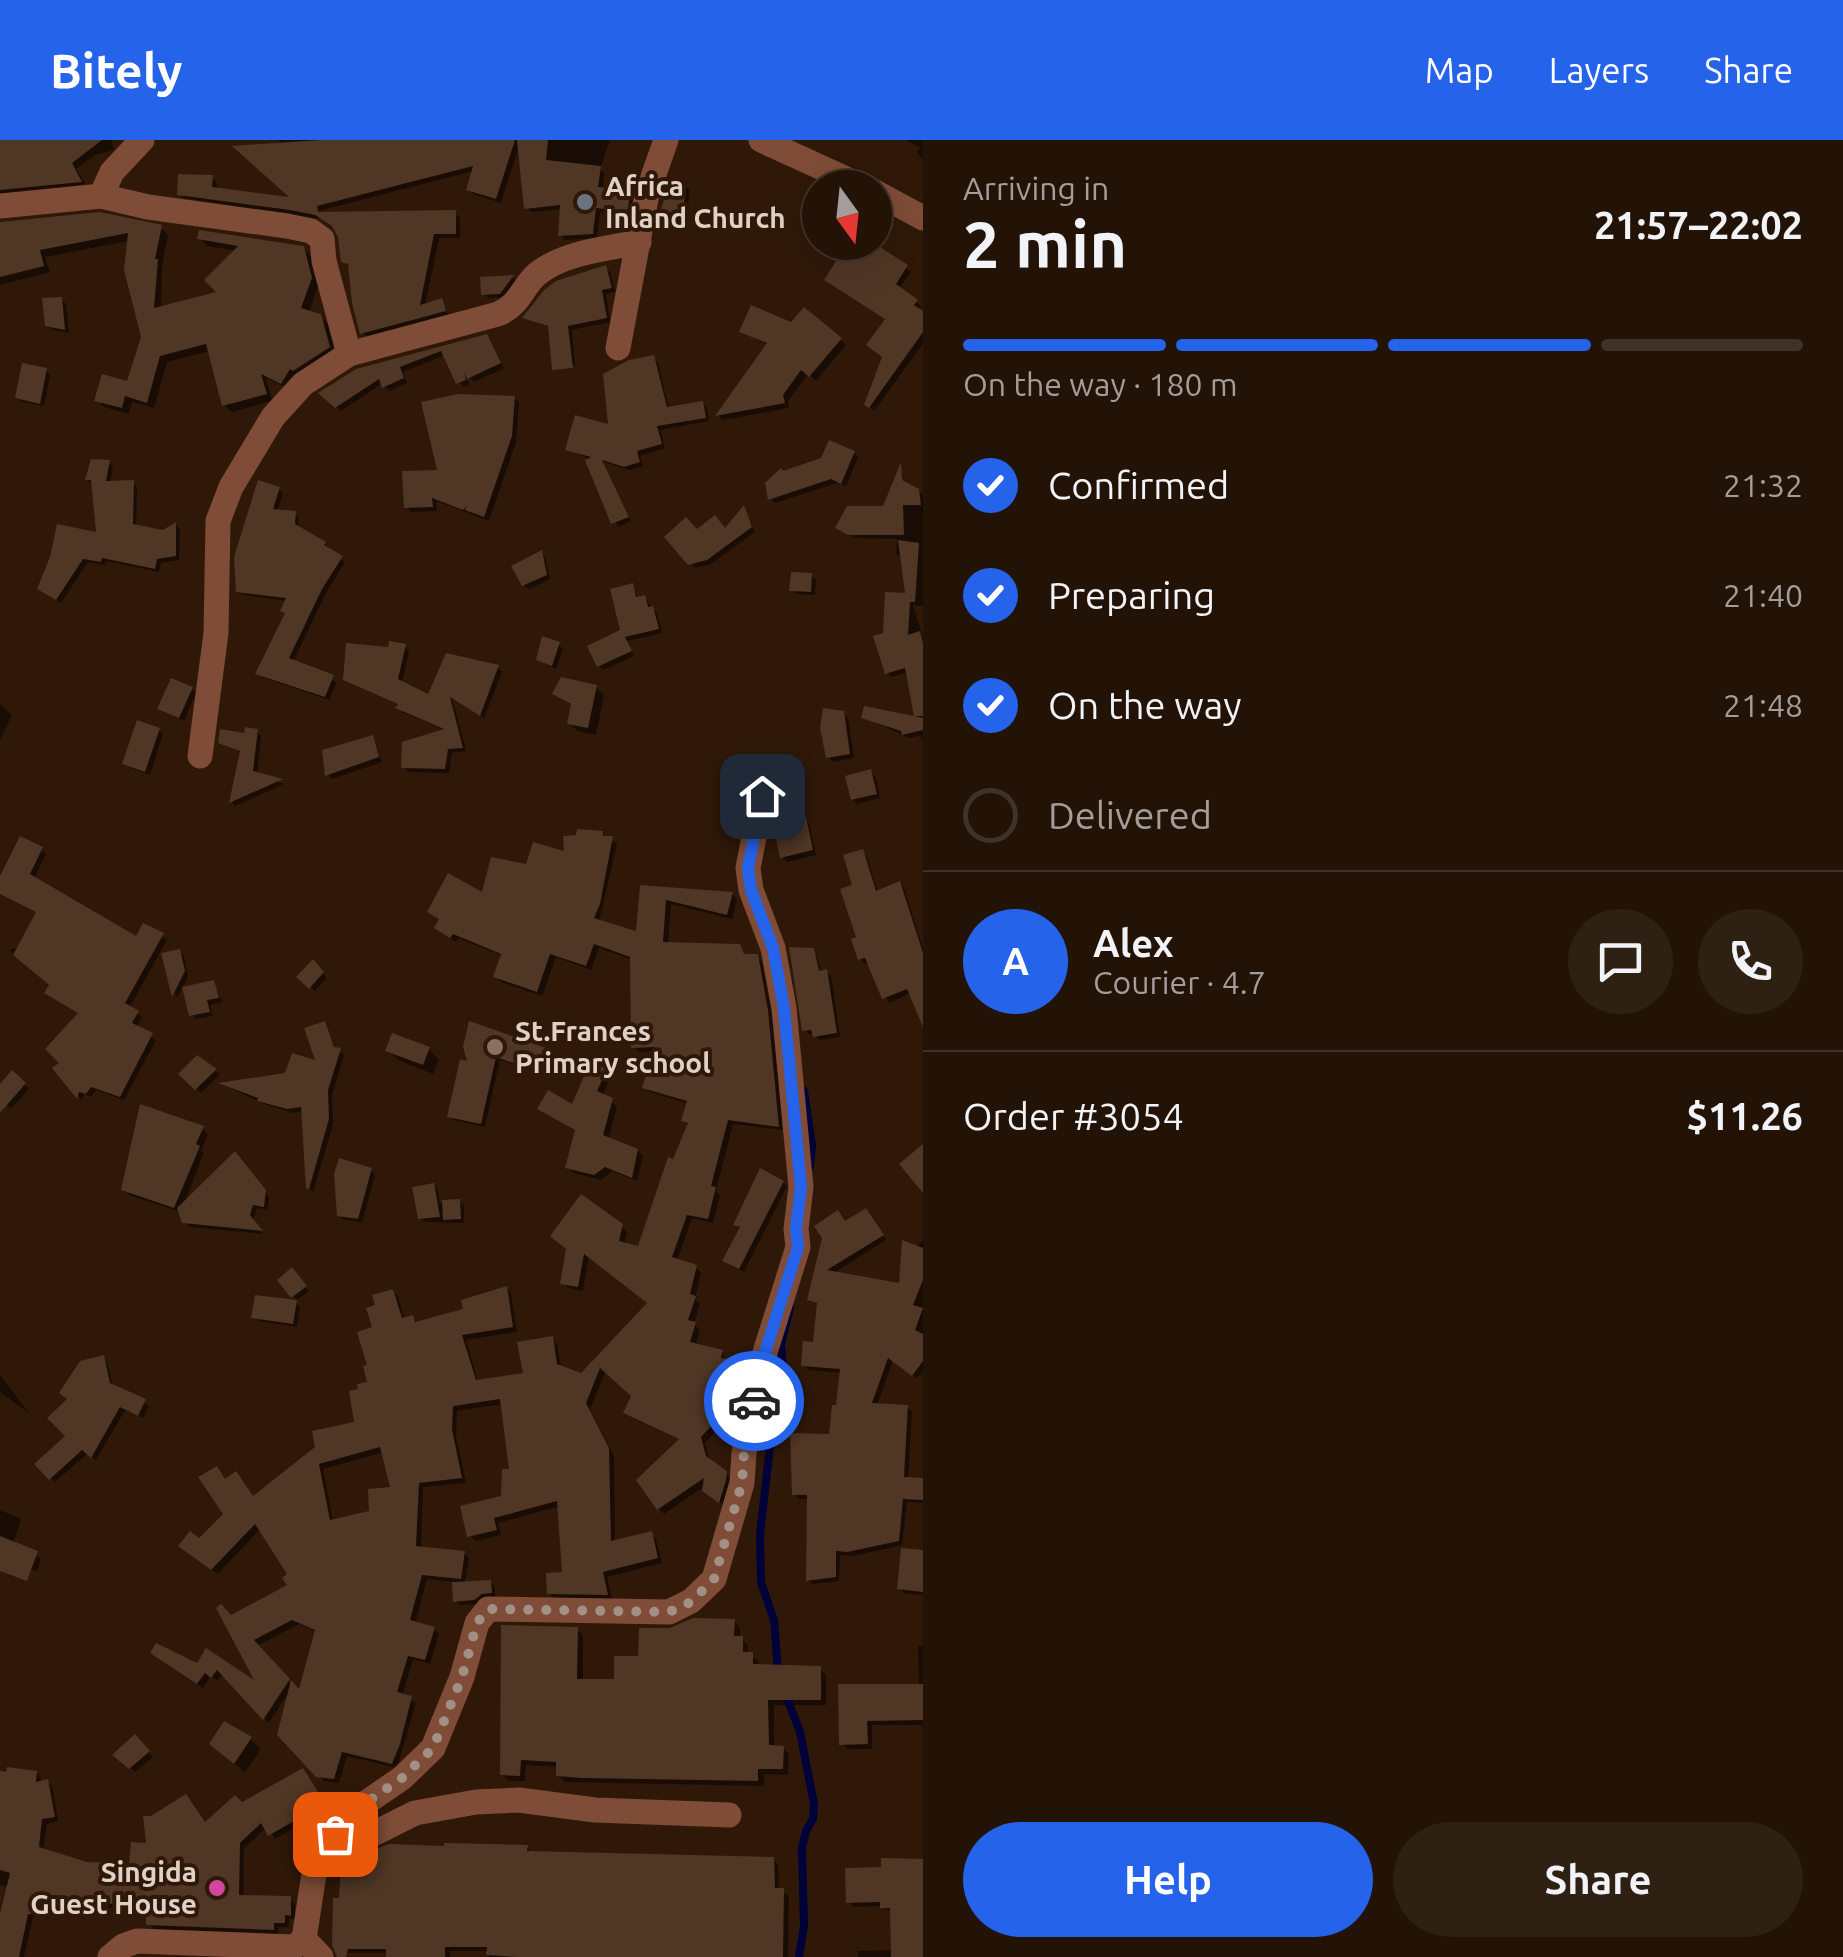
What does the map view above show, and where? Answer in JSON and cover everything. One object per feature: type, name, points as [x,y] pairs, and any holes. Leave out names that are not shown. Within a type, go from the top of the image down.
[{"type":"street","points":[[101,196],[112,172],[142,140]]},
{"type":"street","points":[[618,348],[647,194],[666,140]]},
{"type":"street","points":[[760,140],[826,170]]},
{"type":"street","points":[[0,206],[101,196],[148,207],[230,216],[310,231],[322,240],[349,354]]},
{"type":"street","points":[[892,201],[923,218]]},
{"type":"street","points":[[200,756],[213,664],[216,533],[221,510],[231,487],[288,398],[349,354],[498,314],[517,303],[536,274],[572,256],[638,242]]},
{"type":"street","points":[[110,1957],[137,1941],[278,1952],[294,1947],[313,1948],[317,1854],[335,1834],[338,1822],[402,1778],[433,1748],[462,1677],[477,1623],[488,1609],[669,1612],[691,1602],[714,1579],[742,1483],[744,1452],[762,1362],[798,1247],[801,1187],[784,1008],[773,948],[751,890],[748,868],[762,796]]},
{"type":"street","points":[[335,1834],[371,1836],[415,1814],[459,1804],[504,1800],[595,1810],[729,1815]]},
{"type":"building","points":[[0,140],[102,140],[72,163],[82,182],[0,190]]},
{"type":"building","points":[[320,140],[515,140],[496,199],[466,190],[473,166],[317,206],[318,212],[456,210],[456,234],[434,234],[420,305],[442,298],[446,311],[360,334],[348,264],[341,262],[338,237],[332,226],[315,215],[290,210],[177,195],[178,174],[213,175],[212,187],[289,197],[232,146]]},
{"type":"building","points":[[517,140],[548,140],[546,160],[601,166],[598,187],[631,191],[627,212],[596,208],[593,234],[558,236],[560,205],[524,209]]},
{"type":"building","points":[[669,182],[686,184],[683,216],[660,213]]},
{"type":"building","points":[[100,212],[162,225],[155,259],[154,308],[216,292],[204,280],[238,246],[197,239],[199,230],[304,246],[312,278],[301,308],[321,314],[330,347],[293,371],[290,369],[281,384],[261,374],[267,394],[222,406],[206,344],[160,356],[147,403],[125,396],[122,408],[94,401],[102,374],[127,381],[141,337],[124,270],[128,233],[40,250],[44,266],[0,277],[0,222]]},
{"type":"building","points":[[892,255],[908,265],[896,284],[918,300],[914,305],[923,311],[923,332],[869,408],[864,405],[882,357],[866,345],[885,319],[824,280],[837,260],[892,260]]},
{"type":"building","points":[[606,265],[612,288],[602,290],[607,318],[568,326],[573,368],[552,370],[548,326],[522,318],[556,281]]},
{"type":"building","points":[[514,275],[500,294],[481,295],[480,277]]},
{"type":"building","points":[[62,297],[65,330],[45,326],[42,298]]},
{"type":"building","points":[[751,305],[791,322],[804,307],[842,338],[809,377],[801,370],[783,395],[785,403],[715,416],[767,343],[739,332]]},
{"type":"building","points":[[487,334],[501,363],[467,379],[464,372],[466,380],[456,384],[441,351],[400,367],[404,378],[382,388],[379,379],[335,408],[318,393],[356,369]]},
{"type":"building","points":[[654,355],[667,407],[703,401],[706,418],[657,426],[662,444],[637,451],[640,462],[624,467],[602,460],[629,517],[611,524],[585,460],[591,457],[565,450],[575,415],[608,424],[603,374],[629,360]]},
{"type":"building","points":[[22,363],[47,368],[40,404],[15,398]]},
{"type":"building","points":[[458,394],[515,396],[512,436],[484,517],[465,510],[467,506],[463,510],[432,498],[433,507],[404,508],[402,471],[437,470],[421,402]]},
{"type":"building","points":[[829,440],[855,451],[841,484],[831,479],[768,500],[765,483],[781,468],[783,471],[821,458]]},
{"type":"building","points":[[91,459],[110,460],[106,481],[134,480],[133,524],[163,530],[176,522],[176,556],[157,559],[155,569],[102,558],[101,562],[83,559],[56,600],[37,589],[50,557],[57,524],[96,532],[91,480],[85,480]]},
{"type":"building","points":[[901,462],[902,480],[919,489],[921,505],[903,505],[904,535],[848,535],[835,528],[847,506],[883,506]]},
{"type":"building","points":[[258,480],[280,487],[273,509],[296,511],[295,524],[343,556],[322,589],[289,658],[334,675],[325,697],[255,674],[285,613],[280,611],[286,598],[236,592],[234,557]]},
{"type":"building","points":[[744,505],[752,527],[707,560],[688,565],[664,537],[686,517],[697,529],[715,515],[725,528]]},
{"type":"building","points":[[898,540],[919,543],[915,602],[910,602],[908,635],[920,631],[923,643],[923,716],[914,716],[905,668],[885,674],[873,636],[883,633],[885,592],[905,593]]},
{"type":"building","points":[[542,550],[547,575],[522,586],[511,566]]},
{"type":"building","points":[[791,572],[812,573],[811,592],[789,591]]},
{"type":"building","points":[[633,583],[636,597],[645,595],[648,607],[653,606],[659,629],[625,637],[632,651],[597,667],[587,646],[620,630],[610,589]]},
{"type":"building","points":[[542,636],[560,642],[552,666],[536,660]]},
{"type":"building","points":[[389,641],[406,644],[398,679],[428,694],[446,653],[499,665],[480,716],[450,697],[463,748],[448,749],[445,769],[401,768],[402,742],[444,729],[343,680],[346,643],[388,647]]},
{"type":"building","points":[[561,677],[597,685],[588,728],[567,724],[571,704],[552,694]]},
{"type":"building","points":[[171,678],[193,687],[179,718],[157,709]]},
{"type":"building","points":[[864,706],[923,718],[923,730],[902,735],[901,731],[861,718]]},
{"type":"building","points":[[823,708],[844,711],[850,754],[826,758],[820,728]]},
{"type":"building","points":[[137,720],[160,728],[145,772],[122,764]]},
{"type":"building","points":[[245,727],[258,729],[253,771],[283,779],[229,803],[240,751],[218,743],[220,729],[244,733]]},
{"type":"building","points":[[373,735],[379,757],[325,776],[322,750]]},
{"type":"building","points":[[871,769],[877,794],[851,800],[845,776]]},
{"type":"building","points":[[806,817],[813,850],[780,858],[773,825]]},
{"type":"building","points":[[577,829],[613,836],[594,918],[636,931],[640,885],[733,892],[727,915],[666,900],[663,942],[740,944],[744,954],[758,954],[768,1010],[779,1127],[728,1120],[711,1186],[716,1187],[708,1219],[687,1215],[672,1257],[697,1265],[690,1294],[696,1296],[688,1320],[696,1322],[690,1342],[723,1350],[721,1358],[736,1360],[725,1425],[714,1423],[701,1437],[706,1456],[727,1471],[726,1480],[719,1503],[702,1491],[704,1478],[657,1510],[636,1480],[679,1439],[623,1413],[631,1396],[600,1368],[586,1403],[609,1448],[611,1541],[652,1531],[658,1558],[603,1572],[608,1595],[547,1594],[546,1573],[562,1572],[557,1501],[494,1518],[497,1530],[467,1537],[460,1506],[501,1496],[502,1469],[509,1469],[500,1399],[453,1406],[452,1429],[462,1478],[419,1483],[416,1546],[465,1551],[461,1579],[422,1575],[410,1620],[435,1627],[425,1660],[408,1656],[397,1692],[412,1696],[392,1764],[342,1752],[334,1779],[316,1777],[277,1735],[291,1680],[299,1689],[315,1630],[292,1620],[254,1640],[290,1679],[263,1720],[217,1670],[211,1678],[205,1673],[197,1684],[150,1653],[156,1643],[197,1663],[206,1648],[254,1680],[216,1608],[221,1604],[231,1615],[287,1585],[282,1578],[287,1574],[255,1524],[211,1570],[178,1546],[190,1531],[199,1538],[223,1514],[198,1477],[217,1466],[225,1479],[236,1471],[253,1496],[315,1447],[312,1431],[354,1422],[349,1391],[367,1382],[363,1366],[367,1365],[357,1332],[372,1327],[366,1308],[375,1305],[372,1295],[393,1289],[402,1318],[413,1315],[415,1322],[463,1309],[461,1300],[507,1286],[513,1327],[462,1335],[476,1380],[523,1373],[517,1342],[553,1336],[557,1364],[581,1373],[647,1303],[584,1254],[578,1287],[560,1284],[566,1249],[550,1236],[581,1194],[623,1224],[619,1241],[638,1246],[668,1157],[673,1159],[688,1123],[681,1121],[687,1101],[642,1088],[655,1047],[631,1048],[630,957],[594,944],[586,966],[550,954],[537,992],[493,977],[501,954],[453,934],[450,938],[434,928],[439,919],[427,912],[448,873],[482,892],[491,857],[526,864],[533,842],[564,851],[563,836],[576,835]],"holes":[[[380,1447],[390,1487],[368,1489],[369,1511],[330,1520],[319,1464]]]},
{"type":"building","points":[[20,836],[43,847],[30,874],[136,936],[143,923],[164,933],[125,1003],[139,1011],[132,1023],[153,1033],[120,1097],[91,1087],[86,1094],[79,1092],[77,1099],[52,1068],[59,1063],[45,1049],[78,1013],[44,993],[49,985],[13,955],[36,912],[0,894],[0,876]]},
{"type":"building","points":[[863,849],[876,891],[900,881],[923,953],[923,1027],[907,989],[882,999],[865,958],[858,960],[851,939],[856,937],[840,889],[852,885],[843,855]]},
{"type":"building","points":[[789,947],[814,948],[819,971],[827,969],[837,1033],[813,1037],[811,1030],[802,1031]]},
{"type":"building","points":[[180,949],[185,971],[172,997],[161,953]]},
{"type":"building","points":[[313,959],[324,972],[309,989],[296,977]]},
{"type":"building","points":[[214,980],[219,998],[207,1000],[210,1012],[189,1016],[182,987]]},
{"type":"building","points":[[325,1021],[334,1047],[341,1048],[328,1090],[329,1119],[309,1189],[301,1107],[287,1109],[257,1101],[258,1098],[218,1083],[285,1073],[292,1053],[315,1060],[304,1028]]},
{"type":"building","points":[[469,1021],[549,1049],[541,1073],[496,1057],[481,1124],[447,1117],[460,1059],[467,1061],[463,1047]]},
{"type":"building","points":[[392,1033],[430,1047],[423,1065],[385,1051]]},
{"type":"building","points":[[197,1055],[217,1069],[195,1090],[178,1074]]},
{"type":"building","points":[[590,1062],[607,1069],[597,1091],[613,1098],[603,1135],[638,1149],[632,1178],[605,1167],[594,1175],[565,1168],[575,1130],[537,1109],[548,1090],[572,1104]]},
{"type":"building","points":[[12,1070],[26,1083],[0,1113],[0,1084]]},
{"type":"building","points":[[140,1104],[204,1126],[196,1144],[200,1146],[174,1208],[121,1190]]},
{"type":"building","points":[[923,1144],[923,1193],[899,1164]]},
{"type":"building","points":[[235,1151],[266,1190],[264,1207],[253,1205],[250,1215],[263,1231],[182,1223],[177,1208]]},
{"type":"building","points":[[339,1158],[372,1168],[358,1219],[337,1216],[334,1174]]},
{"type":"building","points":[[760,1168],[784,1181],[739,1269],[722,1261],[740,1227],[733,1225]]},
{"type":"building","points":[[434,1183],[440,1217],[418,1219],[412,1187]]},
{"type":"building","points":[[460,1199],[461,1219],[443,1220],[442,1200]]},
{"type":"building","points":[[866,1208],[884,1235],[827,1270],[899,1283],[902,1240],[923,1248],[923,1280],[913,1305],[923,1308],[915,1330],[923,1334],[923,1361],[912,1376],[888,1358],[872,1403],[908,1405],[904,1477],[923,1478],[923,1500],[903,1499],[899,1541],[836,1551],[836,1577],[806,1581],[807,1495],[792,1495],[790,1433],[829,1434],[840,1369],[801,1366],[803,1341],[813,1342],[817,1303],[807,1300],[822,1238],[814,1226],[838,1210],[845,1221]]},
{"type":"building","points":[[292,1267],[307,1286],[291,1298],[277,1280]]},
{"type":"building","points":[[255,1295],[297,1300],[293,1324],[251,1318]]},
{"type":"building","points":[[104,1355],[110,1383],[146,1399],[138,1416],[120,1407],[91,1458],[82,1450],[49,1480],[34,1464],[65,1436],[47,1418],[67,1399],[59,1393],[80,1361]]},
{"type":"building","points":[[0,1536],[38,1551],[27,1581],[0,1571]]},
{"type":"building","points":[[901,1548],[923,1550],[923,1592],[897,1589]]},
{"type":"building","points":[[491,1580],[492,1593],[453,1602],[452,1582]]},
{"type":"building","points":[[693,1618],[735,1619],[734,1636],[743,1636],[743,1652],[753,1652],[753,1664],[821,1666],[821,1700],[768,1700],[769,1745],[784,1746],[783,1769],[758,1769],[758,1781],[582,1778],[556,1776],[556,1762],[521,1760],[520,1776],[500,1775],[501,1625],[578,1627],[577,1679],[614,1679],[614,1656],[638,1656],[639,1628],[670,1628]]},
{"type":"building","points":[[838,1684],[923,1684],[923,1720],[867,1721],[868,1744],[839,1745]]},
{"type":"building","points":[[224,1721],[252,1737],[234,1764],[209,1744]]},
{"type":"building","points":[[135,1734],[150,1751],[129,1769],[112,1755]]},
{"type":"building","points":[[7,1767],[37,1771],[36,1782],[48,1779],[55,1817],[42,1819],[39,1847],[87,1862],[129,1864],[131,1842],[146,1843],[143,1816],[151,1816],[186,1794],[205,1822],[235,1795],[242,1802],[303,1768],[325,1803],[268,1836],[261,1823],[240,1843],[239,1895],[291,1896],[291,1916],[285,1915],[285,1923],[274,1923],[274,1930],[146,1925],[146,1905],[56,1902],[53,1912],[28,1914],[19,1957],[0,1957],[0,1914],[10,1873],[0,1870],[0,1771],[6,1772]]},
{"type":"building","points":[[444,1843],[528,1845],[527,1851],[774,1857],[775,1888],[784,1888],[783,1957],[518,1957],[486,1955],[487,1947],[445,1947],[445,1957],[386,1957],[386,1949],[348,1949],[346,1957],[337,1957],[332,1945],[333,1898],[339,1898],[342,1850]]},
{"type":"building","points":[[881,1858],[923,1859],[923,1957],[891,1957],[890,1908],[880,1908],[880,1902],[846,1903],[845,1868],[881,1867]]},
{"type":"waterway","points":[[804,1091],[812,1145],[810,1166]]},
{"type":"waterway","points":[[778,1672],[774,1620],[761,1582],[760,1534],[770,1446],[785,1391],[781,1344],[790,1308]]},
{"type":"waterway","points":[[784,1690],[800,1732],[814,1804],[802,1848],[804,1926],[799,1957]]},
{"type":"way so far","points":[[335,1834],[338,1822],[402,1778],[433,1748],[462,1677],[477,1623],[488,1609],[669,1612],[691,1602],[714,1579],[742,1483],[754,1401]]},
{"type":"place","name":"Africa Inland Church","points":[[585,202]]},
{"type":"place","name":"St.Frances Primary school","points":[[495,1047]]},
{"type":"place","name":"Singida Guest House","points":[[217,1888]]},
{"type":"route","points":[[754,1401],[762,1362],[798,1247],[801,1187],[784,1008],[773,948],[751,890],[748,868],[762,796]]}]
